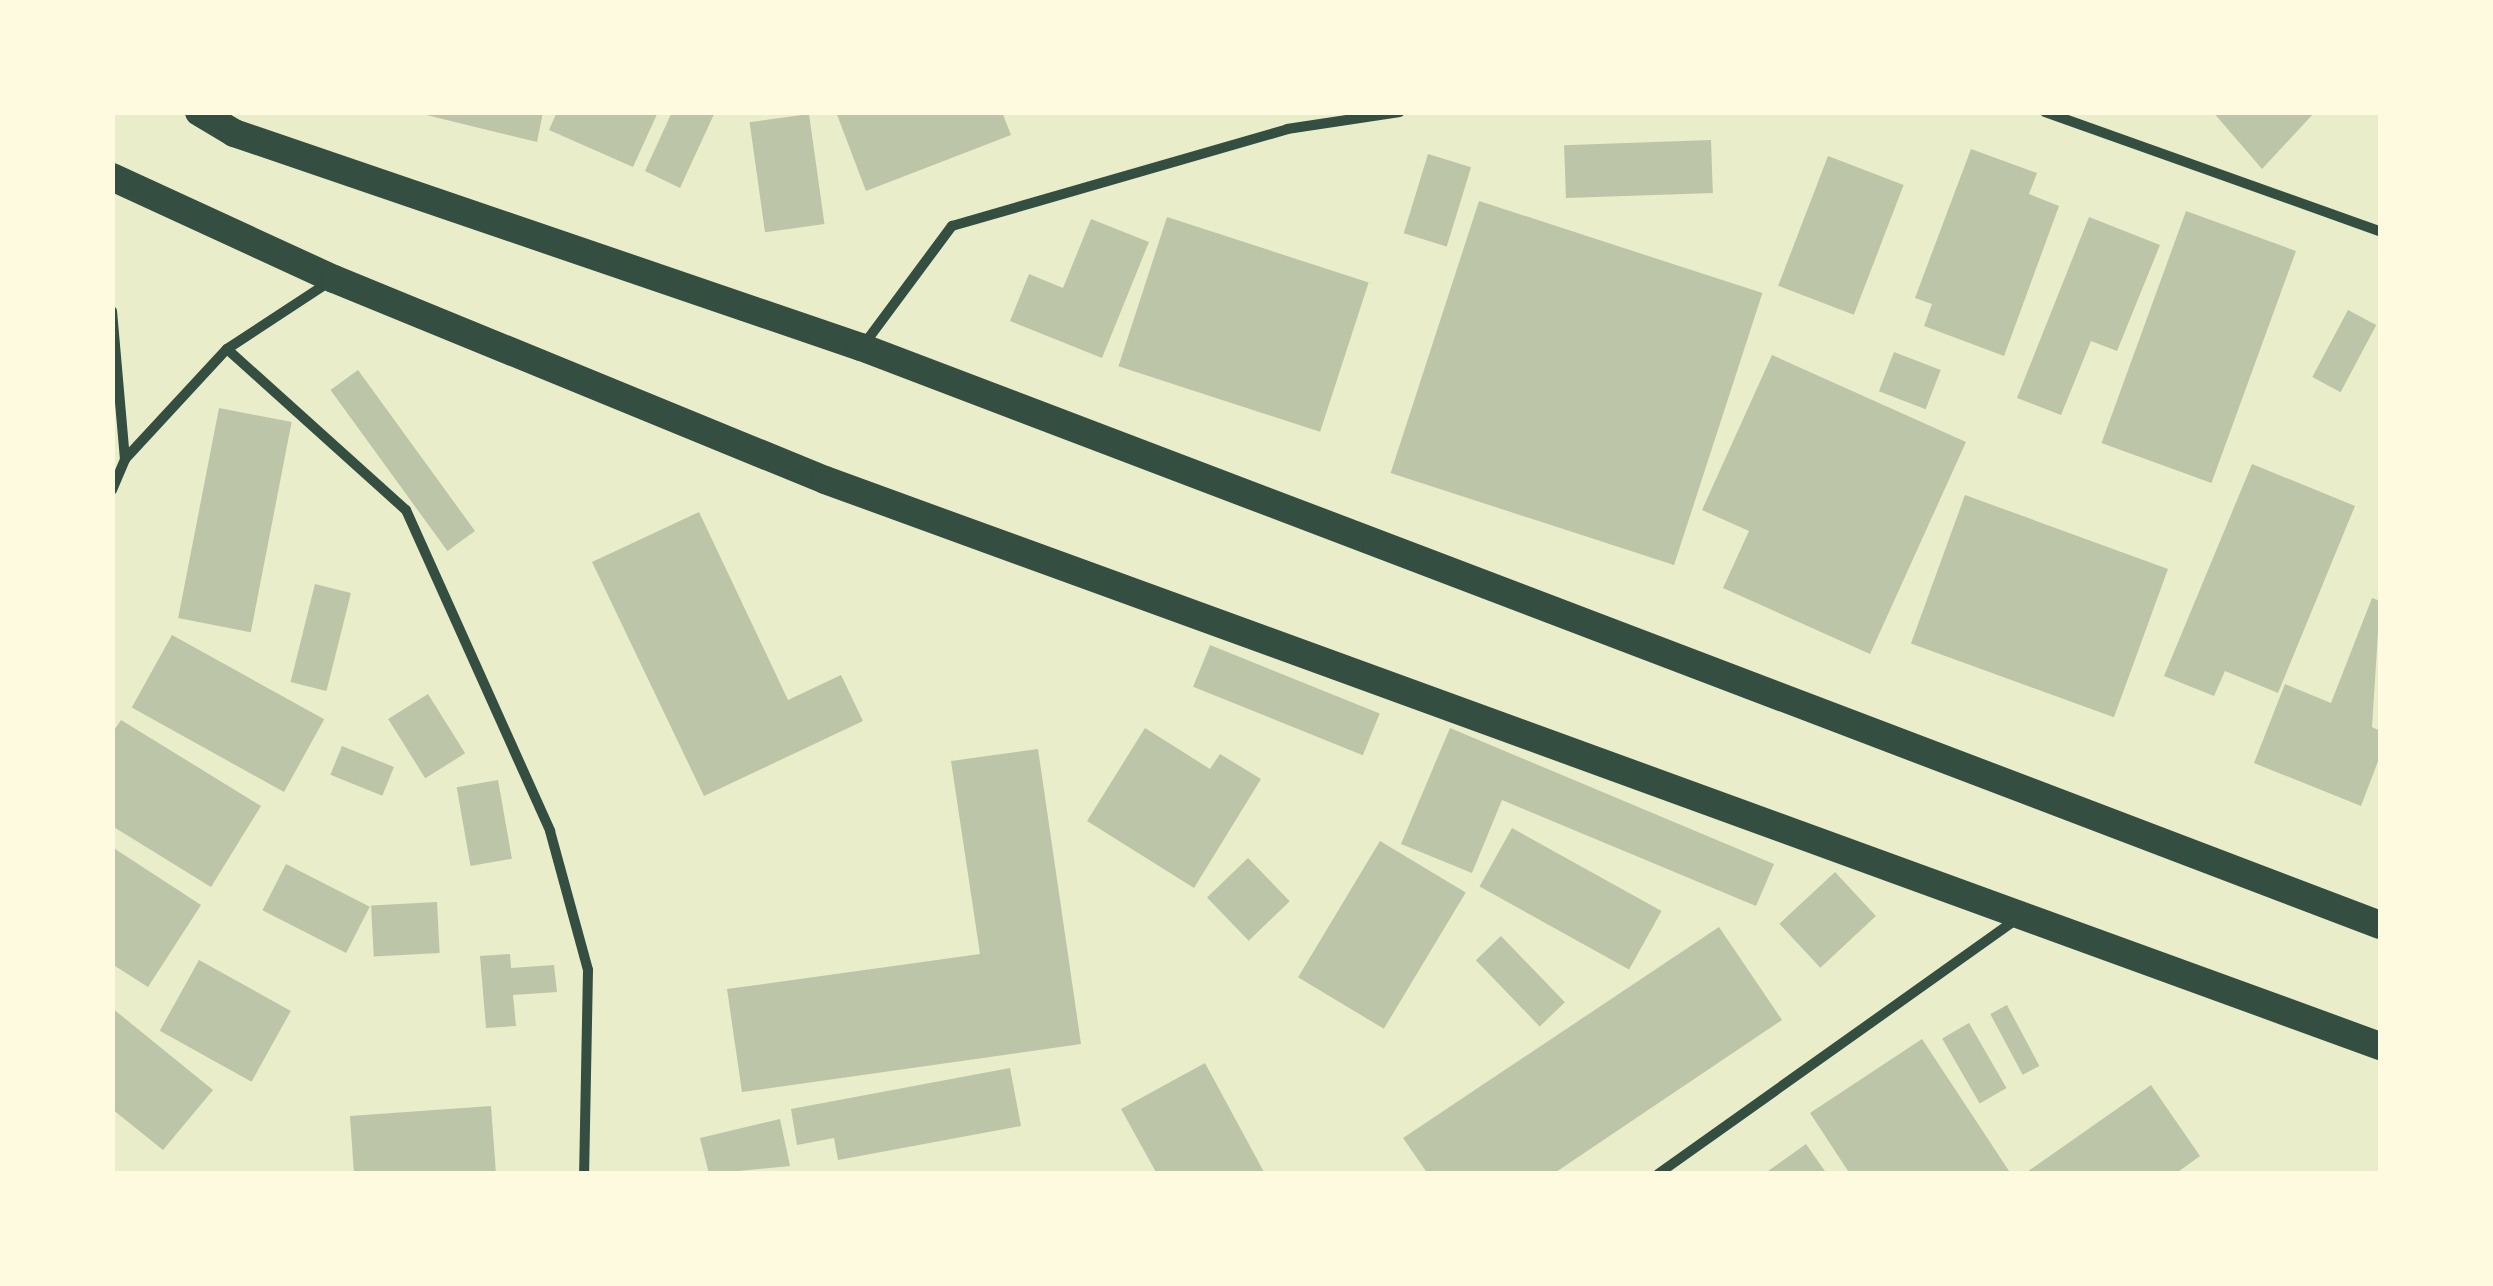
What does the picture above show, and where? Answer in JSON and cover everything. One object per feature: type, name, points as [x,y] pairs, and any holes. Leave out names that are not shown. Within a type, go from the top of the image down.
[{"type":"highway","points":[[199,112],[234,133],[862,347],[2380,926]]},
{"type":"highway","points":[[112,177],[334,279],[825,480],[2027,912],[2380,1046]]},
{"type":"street","points":[[862,347],[952,226],[1287,129],[1400,112]]},
{"type":"street","points":[[2045,112],[2380,231]]},
{"type":"street","points":[[112,490],[125,458],[227,349],[334,279]]},
{"type":"street","points":[[112,311],[125,458]]},
{"type":"street","points":[[227,349],[406,510],[550,830],[588,970],[584,1174]]},
{"type":"street","points":[[1658,1174],[2027,912]]},
{"type":"building","points":[[414,112],[543,112],[537,142]]},
{"type":"building","points":[[557,112],[658,112],[633,167],[549,130]]},
{"type":"building","points":[[672,112],[715,112],[680,188],[645,171]]},
{"type":"building","points":[[836,112],[1002,112],[1011,135],[866,191]]},
{"type":"building","points":[[2213,112],[2315,112],[2262,169]]},
{"type":"building","points":[[809,114],[824,224],[765,232],[750,122]]},
{"type":"building","points":[[1711,140],[1713,193],[1566,198],[1564,145]]},
{"type":"building","points":[[1971,149],[2037,173],[2029,194],[2059,206],[2004,356],[1924,326],[1932,304],[1915,298]]},
{"type":"building","points":[[1428,154],[1471,167],[1447,247],[1404,233]]},
{"type":"building","points":[[1828,156],[1904,185],[1854,315],[1778,286]]},
{"type":"building","points":[[1479,201],[1762,293],[1674,565],[1391,473]]},
{"type":"building","points":[[2186,211],[2296,251],[2211,483],[2102,443]]},
{"type":"building","points":[[1167,217],[1369,283],[1320,432],[1118,366]]},
{"type":"building","points":[[2089,217],[2160,245],[2117,351],[2091,341],[2061,415],[2017,398]]},
{"type":"building","points":[[1091,219],[1149,242],[1102,358],[1010,321],[1029,274],[1063,288]]},
{"type":"building","points":[[2348,310],[2376,325],[2341,392],[2312,377]]},
{"type":"building","points":[[1894,352],[1941,370],[1926,409],[1879,391]]},
{"type":"building","points":[[1772,355],[1966,442],[1870,654],[1723,588],[1749,531],[1702,510]]},
{"type":"building","points":[[358,370],[475,531],[447,551],[330,390]]},
{"type":"building","points":[[219,408],[292,422],[251,632],[178,618]]},
{"type":"building","points":[[2252,464],[2355,506],[2278,693],[2225,671],[2214,696],[2164,676]]},
{"type":"building","points":[[1965,495],[2168,569],[2114,717],[1911,643]]},
{"type":"building","points":[[699,512],[788,700],[841,675],[863,721],[704,796],[592,562]]},
{"type":"building","points":[[315,584],[351,593],[326,691],[291,682]]},
{"type":"building","points":[[2372,598],[2380,601],[2372,727],[2380,731],[2380,756],[2361,806],[2254,763],[2285,684],[2331,703]]},
{"type":"building","points":[[172,635],[324,719],[284,792],[132,708]]},
{"type":"building","points":[[1210,645],[1380,714],[1363,755],[1193,687]]},
{"type":"building","points":[[428,694],[465,753],[425,778],[388,719]]},
{"type":"building","points":[[121,720],[261,806],[211,887],[112,826],[112,733]]},
{"type":"building","points":[[1145,728],[1210,769],[1220,754],[1261,779],[1194,888],[1087,821]]},
{"type":"building","points":[[1450,728],[1774,864],[1756,906],[1502,800],[1472,873],[1401,844]]},
{"type":"building","points":[[342,746],[394,767],[382,796],[330,775]]},
{"type":"building","points":[[1038,749],[1081,1044],[742,1092],[727,989],[980,954],[951,761]]},
{"type":"building","points":[[498,780],[512,859],[471,866],[457,787]]},
{"type":"building","points":[[1512,828],[1662,911],[1629,970],[1480,887]]},
{"type":"building","points":[[1380,841],[1466,893],[1384,1029],[1298,977]]},
{"type":"building","points":[[112,847],[201,905],[148,987],[112,964]]},
{"type":"building","points":[[1248,858],[1290,901],[1249,941],[1207,898]]},
{"type":"building","points":[[286,864],[370,907],[346,953],[262,910]]},
{"type":"building","points":[[1835,872],[1876,916],[1820,968],[1779,924]]},
{"type":"building","points":[[437,902],[440,953],[374,956],[371,905]]},
{"type":"building","points":[[1719,927],[1782,1020],[1553,1174],[1428,1174],[1403,1138]]},
{"type":"building","points":[[1501,936],[1565,1002],[1540,1026],[1476,960]]},
{"type":"building","points":[[510,954],[511,968],[554,965],[557,992],[513,995],[516,1026],[486,1028],[480,956]]},
{"type":"building","points":[[199,960],[291,1011],[252,1082],[160,1031]]},
{"type":"building","points":[[2007,1005],[2039,1066],[2023,1075],[1990,1014]]},
{"type":"building","points":[[112,1008],[213,1090],[163,1150],[112,1109]]},
{"type":"building","points":[[1969,1023],[2006,1088],[1980,1103],[1942,1038]]},
{"type":"building","points":[[1922,1039],[2011,1174],[1850,1174],[1810,1113]]},
{"type":"building","points":[[1205,1063],[1265,1174],[1157,1174],[1121,1109]]},
{"type":"building","points":[[1010,1068],[1021,1126],[838,1160],[834,1138],[797,1145],[791,1109]]},
{"type":"building","points":[[2151,1085],[2200,1156],[2175,1174],[2024,1174]]},
{"type":"building","points":[[491,1106],[496,1174],[354,1174],[350,1116]]},
{"type":"building","points":[[780,1119],[790,1166],[709,1174],[700,1138]]},
{"type":"building","points":[[1806,1144],[1827,1174],[1764,1174]]}]
